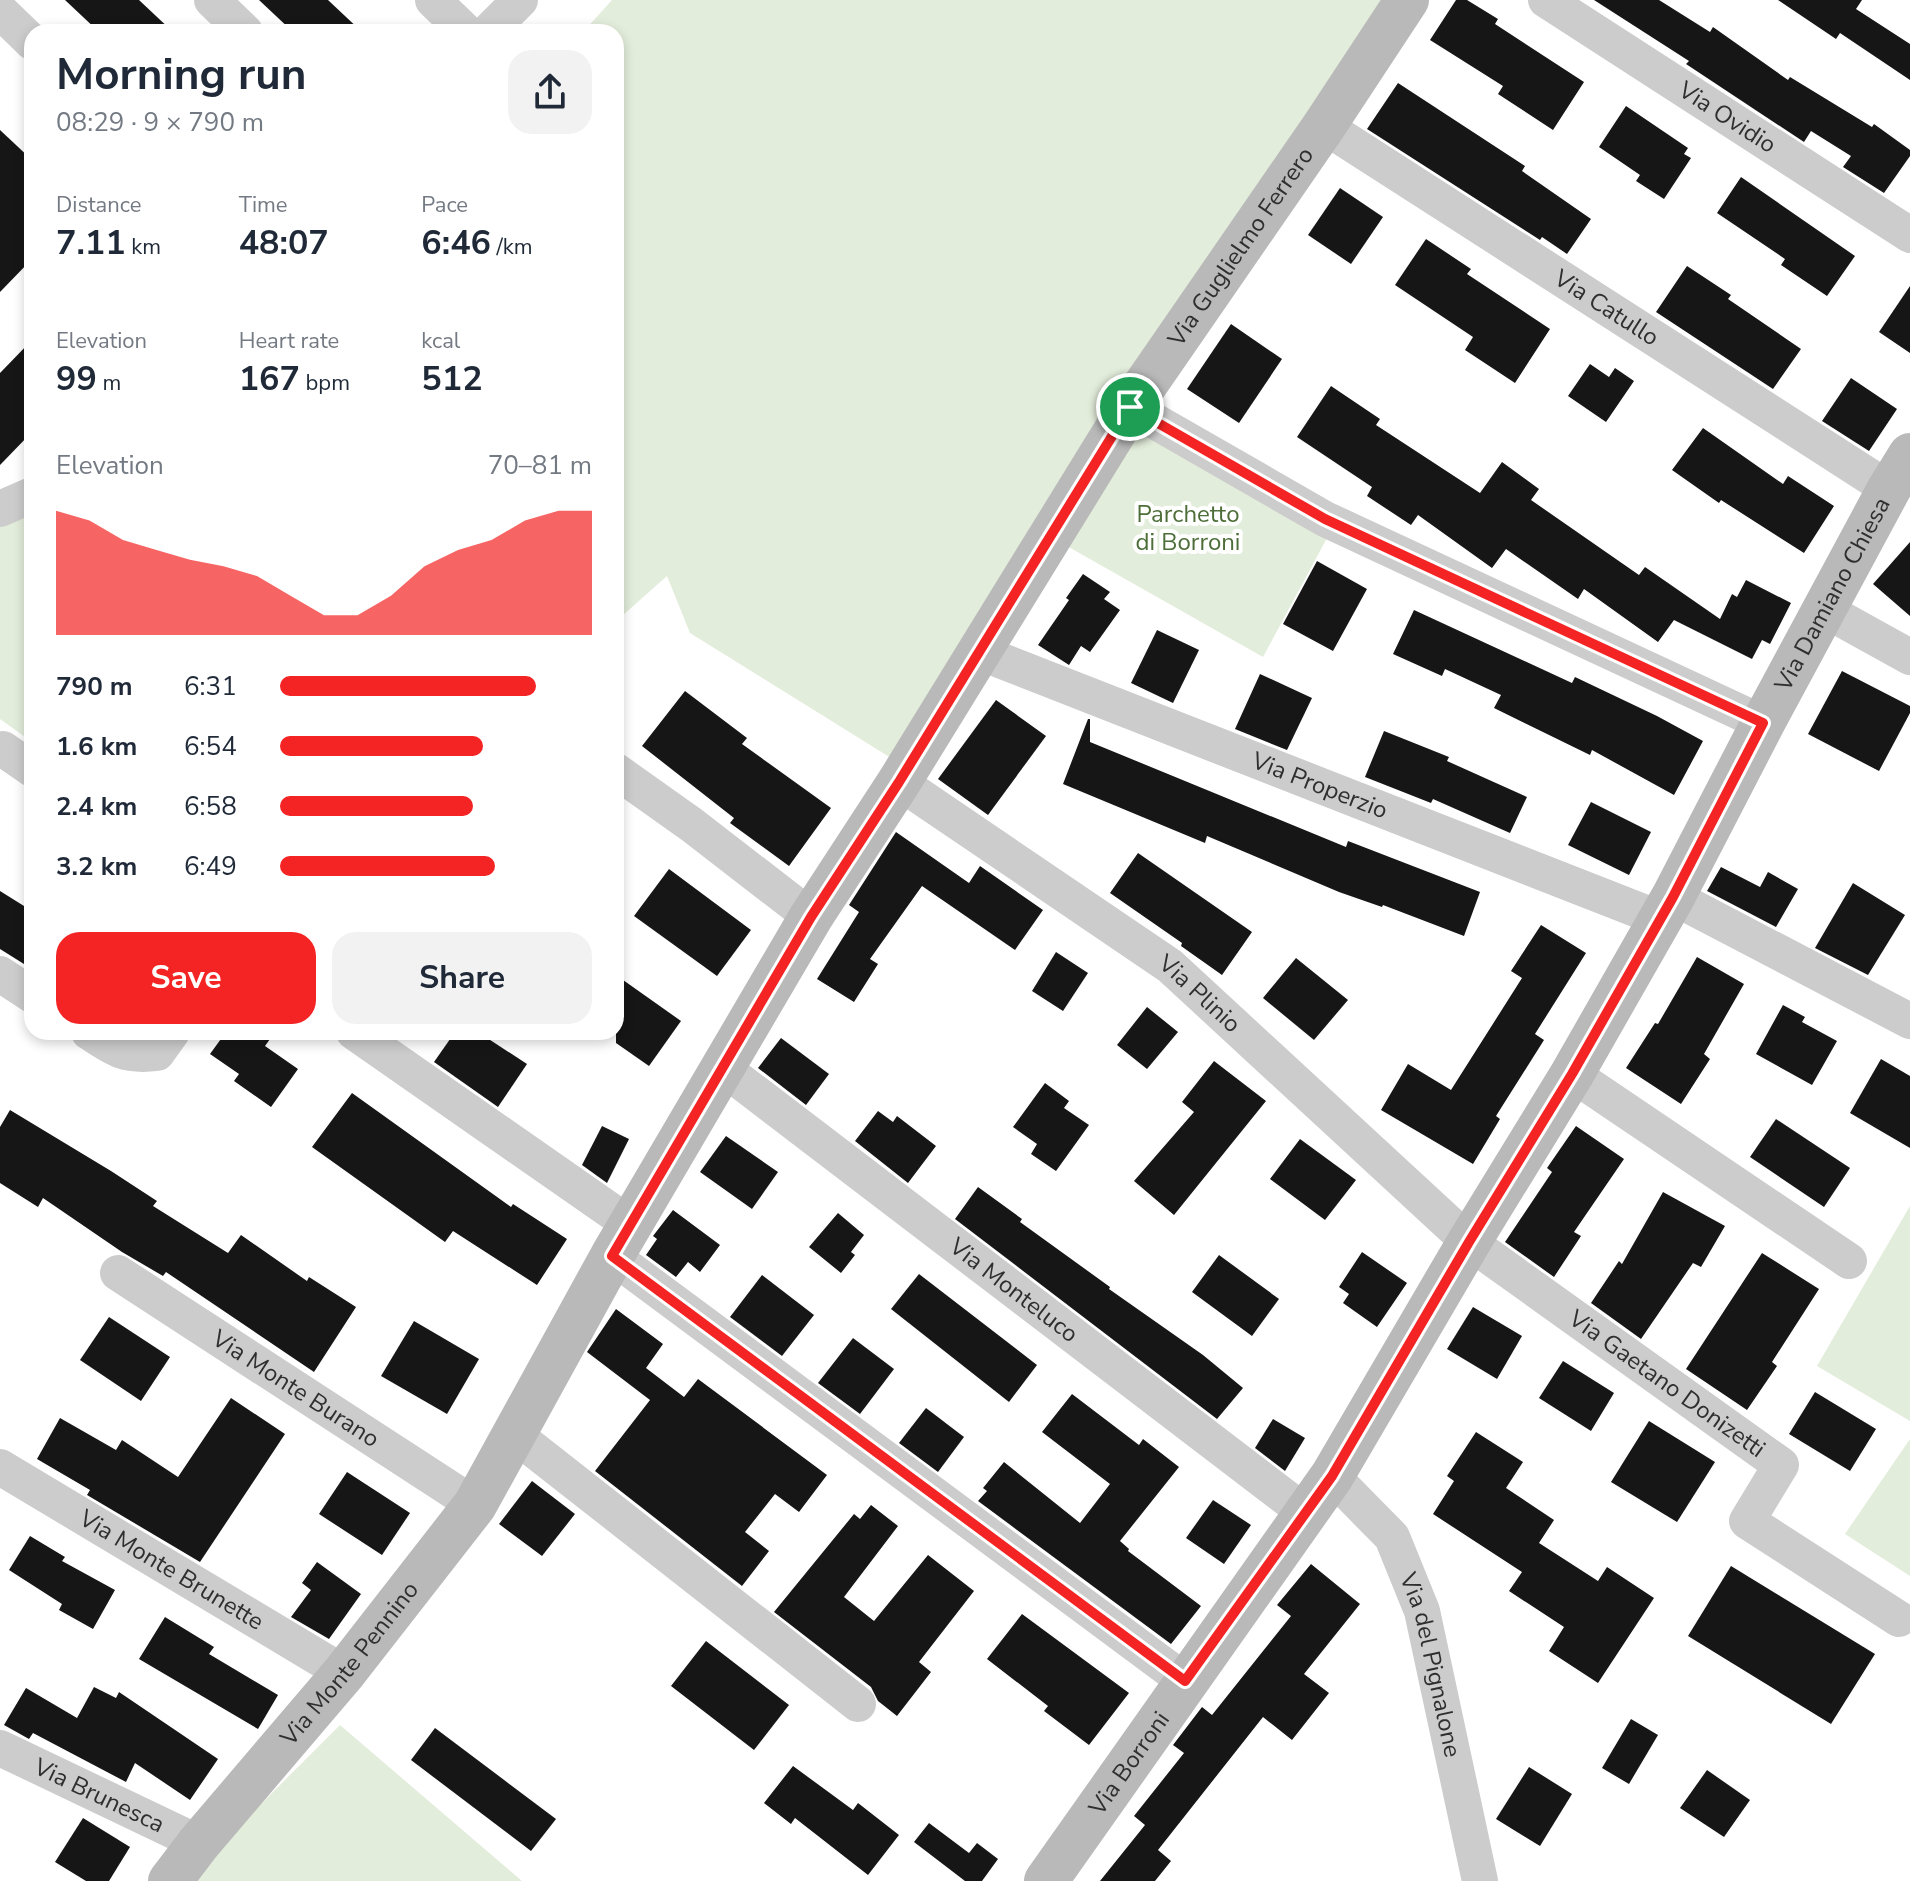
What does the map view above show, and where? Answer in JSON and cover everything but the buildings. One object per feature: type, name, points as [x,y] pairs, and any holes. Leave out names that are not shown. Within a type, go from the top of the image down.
[{"type":"street","points":[[212,0],[237,24]]},
{"type":"street","points":[[433,0],[458,24]]},
{"type":"street","points":[[496,24],[520,0]]},
{"type":"street","name":"Via Guglielmo Ferrero","points":[[899,782],[1130,407],[1407,0]]},
{"type":"street","name":"Via Ovidio","points":[[1546,0],[1910,235]]},
{"type":"street","points":[[0,11],[24,34]]},
{"type":"street","name":"Via Catullo","points":[[1324,126],[1899,472]]},
{"type":"street","points":[[1130,407],[1325,519],[1763,723]]},
{"type":"street","name":"Via Damiano Chiesa","points":[[1469,1242],[1572,1074],[1667,908],[1899,472]]},
{"type":"street","points":[[0,509],[24,498]]},
{"type":"street","points":[[1825,610],[1910,657]]},
{"type":"street","name":"Via Properzio","points":[[979,652],[1667,908],[1910,1021]]},
{"type":"street","points":[[624,777],[811,917]]},
{"type":"street","name":"Via Monte Pennino","points":[[170,1881],[344,1673],[475,1505],[622,1241],[811,917],[899,782]]},
{"type":"street","name":"Via Plinio","points":[[899,782],[1170,966],[1469,1242]]},
{"type":"street","points":[[0,974],[24,990]]},
{"type":"street","points":[[101,1040],[134,1056],[157,1053],[166,1040]]},
{"type":"street","points":[[364,1040],[1185,1681]]},
{"type":"street","name":"Via Monteluco","points":[[723,1068],[1306,1513]]},
{"type":"street","points":[[1572,1074],[1849,1261]]},
{"type":"street","name":"Via Borroni","points":[[1046,1881],[1332,1476],[1469,1242]]},
{"type":"street","name":"Via Gaetano Donizetti","points":[[1469,1242],[1781,1465],[1747,1521],[1899,1619]]},
{"type":"street","name":"Via Monte Burano","points":[[118,1273],[475,1505]]},
{"type":"street","points":[[515,1435],[858,1704]]},
{"type":"street","name":"Via Monte Brunette","points":[[0,1467],[344,1673]]},
{"type":"street","name":"Via del Pignalone","points":[[1332,1476],[1392,1537],[1422,1611],[1480,1881]]},
{"type":"street","name":"Via Brunesca","points":[[0,1748],[199,1843]]},
{"type":"green space","points":[[612,0],[1385,0],[891,758],[690,633],[667,576],[624,614],[624,24],[590,24]]},
{"type":"green space","name":"Parchetto di Borroni","points":[[1130,407],[1334,525],[1263,657],[1051,537]]},
{"type":"green space","points":[[24,513],[24,736],[0,719],[0,526]]},
{"type":"green space","points":[[1910,1206],[1910,1421],[1817,1366]]},
{"type":"green space","points":[[1910,1439],[1910,1576],[1845,1534]]},
{"type":"green space","points":[[340,1725],[522,1881],[193,1881],[219,1846]]},
{"type":"route","points":[[1130,407],[1325,519],[1763,723],[1673,897],[1572,1074],[1332,1476],[1185,1681],[612,1256],[811,917],[899,782],[1130,407]]}]
